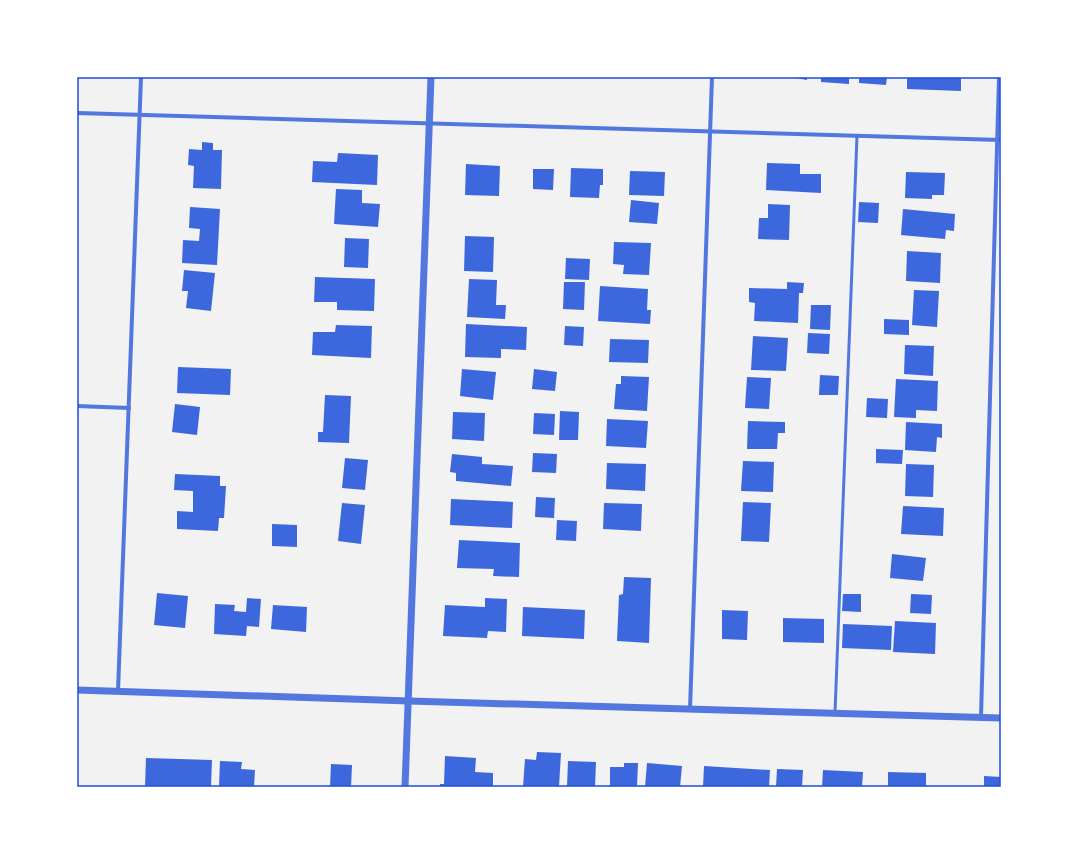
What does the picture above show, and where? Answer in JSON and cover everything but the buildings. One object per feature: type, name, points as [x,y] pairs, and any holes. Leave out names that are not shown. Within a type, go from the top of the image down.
[{"type":"street","points":[[118,691],[141,77]]},
{"type":"street","points":[[405,787],[431,77]]},
{"type":"street","points":[[690,709],[712,77]]},
{"type":"street","points":[[981,717],[999,140],[999,77]]},
{"type":"street","points":[[77,113],[999,140]]},
{"type":"street","points":[[77,406],[129,408]]},
{"type":"street","points":[[77,690],[1001,718]]},
{"type":"lane","points":[[835,713],[857,136]]}]
